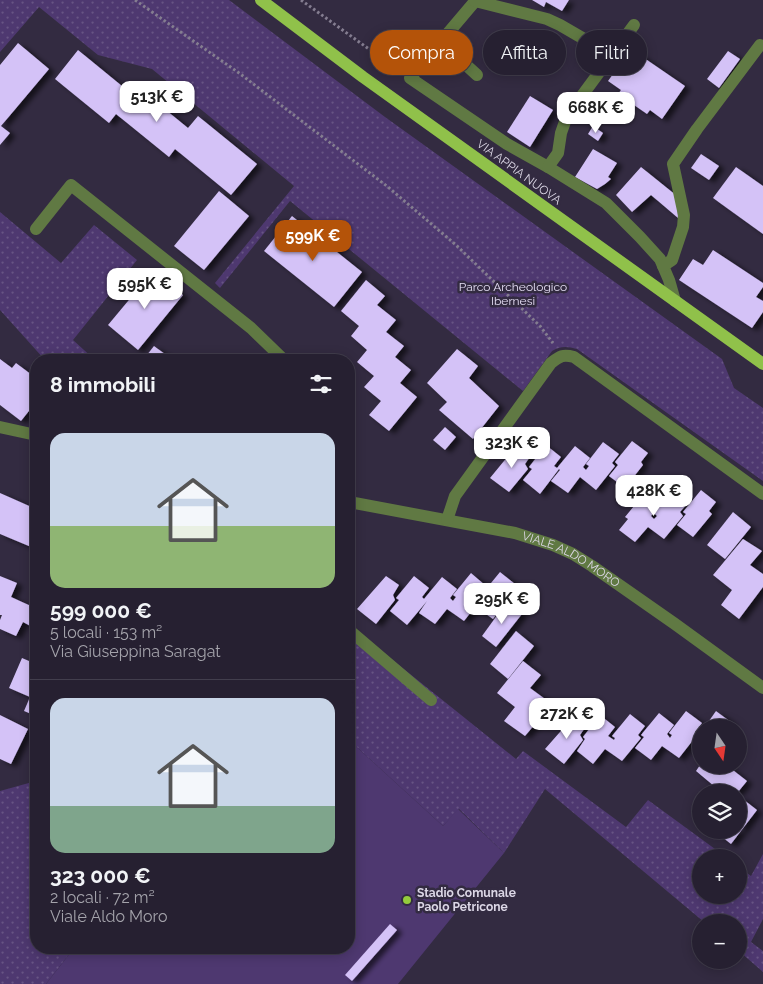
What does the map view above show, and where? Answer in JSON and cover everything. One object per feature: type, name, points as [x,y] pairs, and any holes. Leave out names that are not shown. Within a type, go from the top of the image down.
[{"type":"main road","name":"VIA APPIA NUOVA","points":[[261,0],[363,77],[763,364]]},
{"type":"street","points":[[451,30],[476,0],[548,19],[576,34]]},
{"type":"street","points":[[548,167],[558,153],[561,133],[567,116],[634,25]]},
{"type":"street","points":[[663,266],[672,260],[683,228],[684,215],[673,164],[760,45]]},
{"type":"street","points":[[473,71],[477,75]]},
{"type":"street","points":[[413,75],[410,78],[507,144],[606,203],[660,259],[675,301]]},
{"type":"street","points":[[36,229],[71,185],[251,328],[278,354]]},
{"type":"street","points":[[447,520],[455,496],[551,364],[566,355],[574,357],[763,494]]},
{"type":"street","points":[[0,427],[30,433]]},
{"type":"street","name":"VIALE ALDO MORO","points":[[355,503],[530,537],[573,554],[638,598],[763,688]]},
{"type":"street","points":[[355,635],[431,700]]},
{"type":"path","points":[[135,0],[238,73],[388,186],[456,245],[540,326],[562,356]]},
{"type":"path","points":[[301,0],[410,78]]},
{"type":"green space","name":"Parco Archeologico Ibernesi","points":[[0,0],[229,0],[385,117],[722,359],[734,388],[763,408],[763,481],[577,349],[564,347],[552,351],[523,391],[290,201],[220,288],[215,283],[294,186],[152,69],[98,55],[39,7],[0,52]]},
{"type":"green space","points":[[0,212],[61,263],[94,225],[137,260],[73,340],[88,354],[40,354],[0,310]]},
{"type":"green space","points":[[355,630],[516,759],[523,751],[626,827],[648,800],[692,832],[692,839],[701,839],[715,849],[692,849],[692,904],[747,904],[747,873],[751,876],[763,854],[763,919],[751,942],[763,951],[763,972],[747,958],[747,914],[694,914],[545,789],[504,853],[459,809],[443,826],[355,745]]},
{"type":"green space","name":"Stadio Comunale Paolo Petricone","points":[[355,745],[443,826],[458,809],[504,853],[398,984],[46,984],[69,954],[355,954]]},
{"type":"green space","points":[[30,783],[30,954],[69,954],[46,984],[0,984],[0,791]]},
{"type":"building","points":[[532,0],[569,0],[562,11],[546,2],[544,7]]},
{"type":"building","points":[[18,43],[49,69],[1,126],[10,133],[0,145],[0,65]]},
{"type":"building","points":[[78,50],[133,95],[139,88],[188,128],[198,116],[257,164],[231,195],[175,149],[169,157],[116,114],[109,123],[55,79]]},
{"type":"building","points":[[728,51],[740,59],[719,88],[707,79]]},
{"type":"building","points":[[647,60],[685,86],[662,119],[650,110],[647,114],[618,94],[621,90],[608,81],[612,75],[647,75]]},
{"type":"building","points":[[530,96],[553,110],[530,147],[507,132]]},
{"type":"building","points":[[593,126],[603,133],[598,141],[588,134]]},
{"type":"building","points":[[593,149],[617,163],[608,177],[611,179],[597,189],[575,177]]},
{"type":"building","points":[[701,154],[719,166],[709,180],[691,168]]},
{"type":"building","points":[[641,167],[677,196],[678,218],[651,195],[632,212],[616,195]]},
{"type":"building","points":[[736,167],[763,186],[763,234],[713,198]]},
{"type":"building","points":[[219,191],[249,216],[204,270],[174,246]]},
{"type":"building","points":[[292,216],[362,272],[334,307],[264,251]]},
{"type":"building","points":[[713,250],[763,283],[763,287],[756,297],[763,301],[763,312],[752,328],[679,280],[693,259],[703,265]]},
{"type":"building","points":[[153,271],[183,295],[138,350],[108,325]]},
{"type":"building","points":[[366,280],[385,296],[377,305],[396,320],[386,332],[404,346],[395,357],[411,370],[400,383],[417,397],[389,431],[369,415],[381,401],[364,387],[374,376],[357,362],[367,350],[351,336],[359,326],[341,311]]},
{"type":"building","points":[[154,346],[165,354],[148,354]]},
{"type":"building","points":[[457,349],[478,366],[469,378],[499,406],[473,439],[439,410],[447,402],[427,383]]},
{"type":"building","points":[[0,359],[12,368],[16,363],[30,374],[30,410],[21,421],[0,405]]},
{"type":"building","points":[[445,427],[456,437],[445,450],[433,440]]},
{"type":"building","points":[[632,441],[648,453],[641,462],[643,465],[625,488],[609,476],[618,465],[615,462]]},
{"type":"building","points":[[603,442],[619,454],[612,463],[615,466],[596,490],[580,477],[568,493],[551,481],[559,469],[540,494],[523,480],[532,469],[529,467],[546,445],[561,457],[554,466],[557,468],[575,446],[590,458],[583,467],[586,470],[589,466],[586,464]]},
{"type":"building","points":[[518,444],[532,454],[525,464],[528,469],[509,492],[490,478]]},
{"type":"building","points":[[701,490],[716,502],[709,511],[712,514],[693,537],[677,525],[686,514],[683,512]]},
{"type":"building","points":[[672,491],[687,504],[680,512],[683,516],[664,539],[648,527],[635,542],[619,530],[628,519],[625,517],[643,495],[658,507],[651,516],[654,519],[657,516],[654,513]]},
{"type":"building","points":[[0,493],[30,506],[30,546],[0,534]]},
{"type":"building","points":[[733,512],[751,527],[725,559],[707,545]]},
{"type":"building","points":[[743,539],[762,551],[750,565],[763,574],[763,587],[739,619],[721,605],[732,590],[713,575]]},
{"type":"building","points":[[500,572],[515,584],[508,593],[511,596],[493,619],[476,607],[485,596],[482,594]]},
{"type":"building","points":[[471,573],[486,586],[479,595],[482,598],[464,621],[447,609],[435,624],[419,613],[427,601],[407,625],[390,611],[399,600],[396,598],[414,576],[429,588],[422,597],[424,599],[442,577],[457,589],[450,598],[453,601],[456,597],[453,595]]},
{"type":"building","points":[[0,576],[17,583],[11,597],[30,606],[30,626],[23,622],[16,636],[0,629],[2,615],[0,615]]},
{"type":"building","points":[[386,576],[399,585],[393,595],[395,600],[376,624],[357,609]]},
{"type":"building","points":[[506,603],[522,614],[496,647],[482,636]]},
{"type":"building","points":[[516,631],[534,646],[508,679],[490,664]]},
{"type":"building","points":[[22,658],[30,661],[30,697],[9,688]]},
{"type":"building","points":[[523,661],[541,675],[530,688],[552,704],[525,736],[504,721],[515,707],[497,693]]},
{"type":"building","points":[[30,697],[30,714],[24,711]]},
{"type":"building","points":[[686,711],[697,719],[692,719],[692,741],[679,758],[662,746],[651,760],[635,748],[644,737],[641,735],[659,713],[674,725],[667,734],[670,738],[672,735],[669,733]]},
{"type":"building","points":[[716,711],[727,719],[710,719]]},
{"type":"building","points":[[630,714],[645,726],[638,735],[641,738],[622,761],[605,749],[593,764],[577,751],[585,739],[583,737],[600,715],[615,727],[608,736],[614,740],[615,738],[612,736]]},
{"type":"building","points":[[0,715],[28,729],[11,764],[0,759]]},
{"type":"building","points":[[574,716],[587,725],[580,735],[583,740],[564,764],[545,749]]},
{"type":"building","points":[[700,774],[738,774],[747,781],[745,784],[712,784]]},
{"type":"building","points":[[747,802],[757,810],[747,823]]},
{"type":"building","points":[[725,839],[735,839],[731,844]]},
{"type":"building","points":[[390,924],[397,930],[352,981],[345,975]]},
{"type":"place","name":"Stadio Comunale Paolo Petricone","points":[[407,900]]}]
